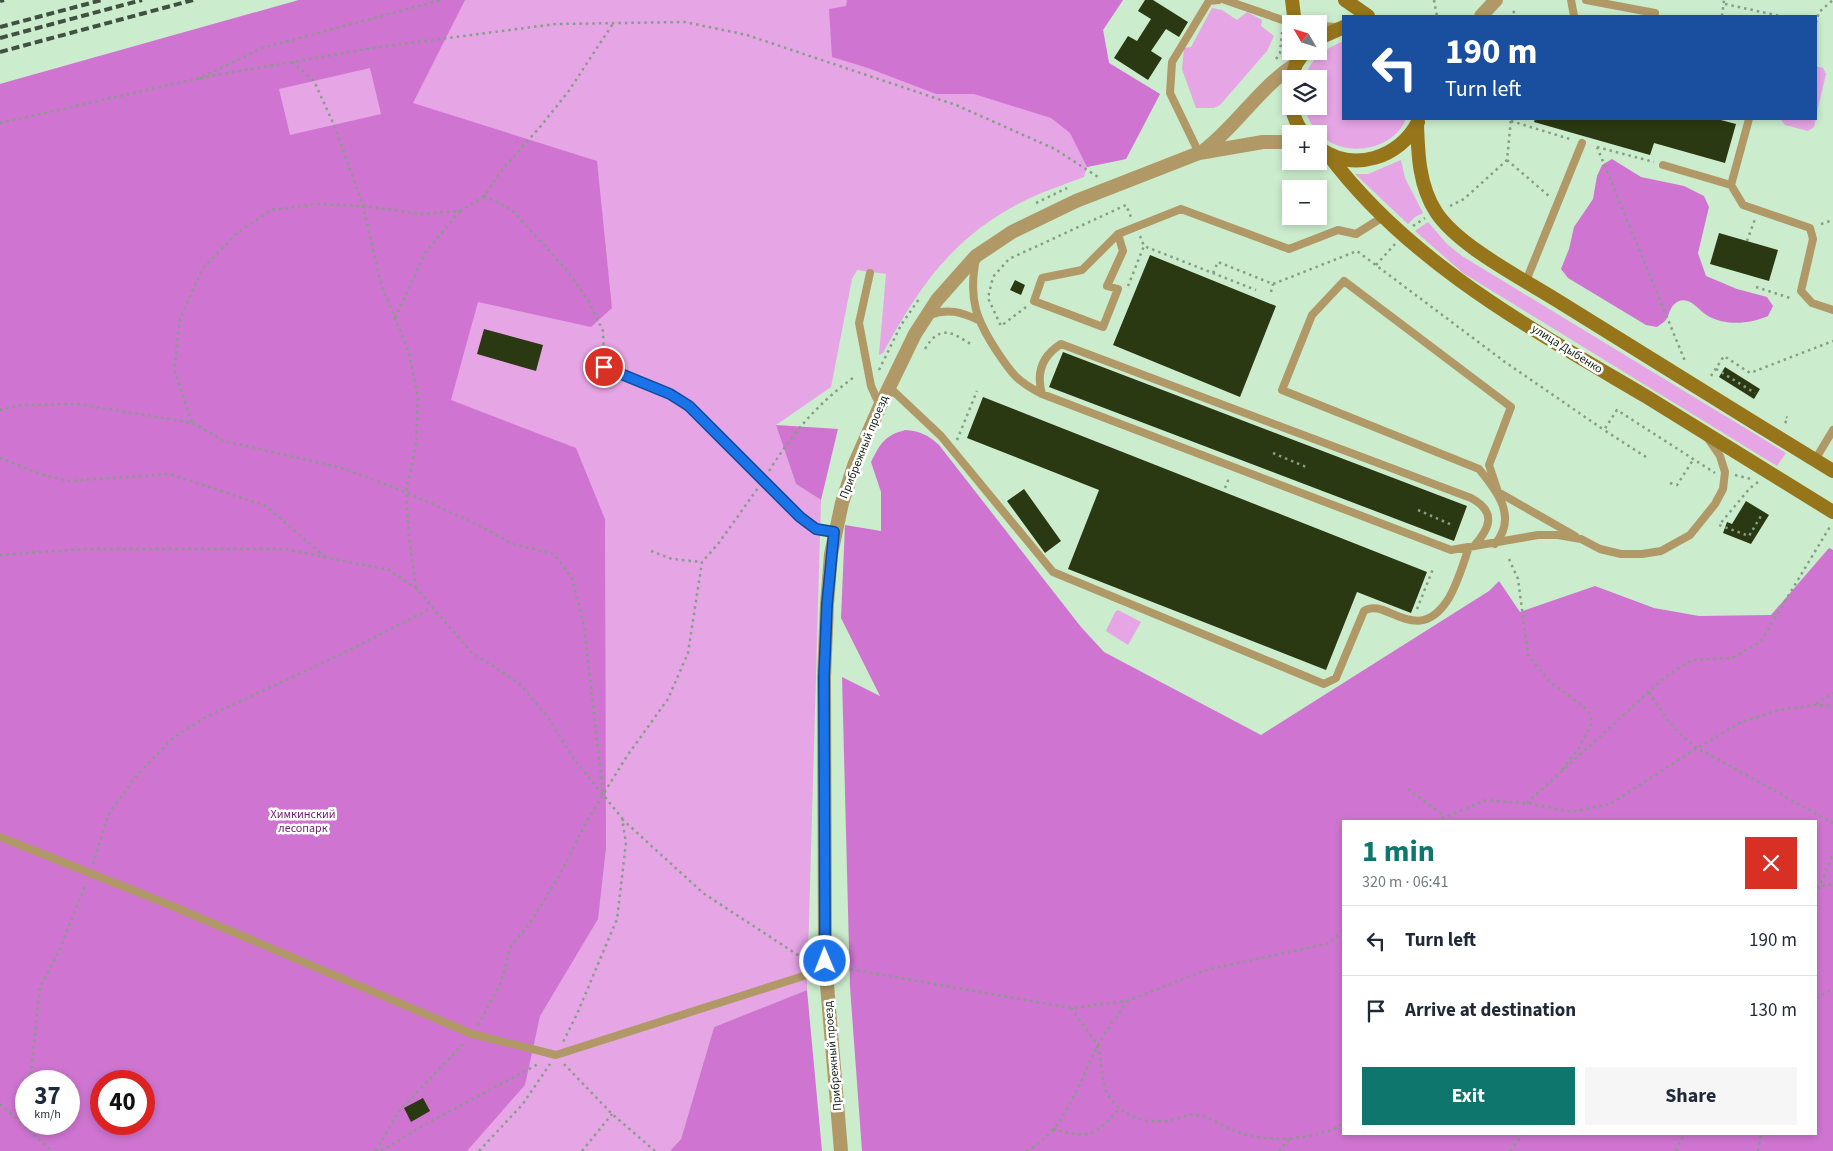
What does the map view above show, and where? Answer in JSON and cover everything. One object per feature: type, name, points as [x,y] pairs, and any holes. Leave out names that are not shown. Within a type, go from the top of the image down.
[{"type":"main road","points":[[1292,0],[1294,15]]},
{"type":"main road","points":[[1345,0],[1367,15]]},
{"type":"main road","points":[[1328,34],[1342,27]]},
{"type":"main road","points":[[1327,152],[1344,160],[1362,160],[1379,157],[1401,144],[1418,121]]},
{"type":"main road","points":[[1418,121],[1420,174],[1436,213],[1449,227],[1470,244],[1526,281],[1833,471]]},
{"type":"main road","name":"улица Дыбенко","points":[[1327,156],[1350,183],[1402,236],[1488,300],[1705,434],[1832,518]]},
{"type":"street","points":[[1482,15],[1497,0]]},
{"type":"street","points":[[1490,15],[1497,0]]},
{"type":"street","name":"Прибрежный проезд","points":[[1199,154],[1225,134],[1280,74],[1296,60]]},
{"type":"street","name":"Прибрежный проезд","points":[[841,1151],[825,961],[824,677],[827,604],[834,532],[856,463],[880,406],[926,316],[954,279],[976,256],[1012,232],[1052,211],[1199,154],[1269,141],[1282,142]]},
{"type":"lane","points":[[1199,154],[1170,92],[1172,62],[1209,1],[1219,0]]},
{"type":"lane","points":[[1225,0],[1282,20]]},
{"type":"lane","points":[[1571,0],[1574,15]]},
{"type":"lane","points":[[1586,0],[1655,13]]},
{"type":"lane","points":[[1328,26],[1342,27]]},
{"type":"lane","points":[[1730,185],[1749,120]]},
{"type":"lane","points":[[1526,281],[1582,142]]},
{"type":"lane","points":[[1663,165],[1730,185],[1743,205],[1810,228],[1813,238],[1801,290],[1812,303],[1833,310]]},
{"type":"lane","points":[[1118,234],[1123,251],[1107,286],[1118,289],[1103,327],[1034,301],[1042,278],[1082,270],[1118,234],[1181,209],[1289,249],[1338,230],[1356,234],[1383,218]]},
{"type":"lane","points":[[976,256],[972,277],[973,299],[978,320],[1013,376],[1022,384],[1042,394],[1451,550],[1495,544],[1538,535],[1581,539]]},
{"type":"lane","points":[[870,273],[859,324],[872,386],[880,406]]},
{"type":"lane","points":[[1495,544],[1500,537],[1506,518],[1498,492],[1489,465],[1511,407],[1344,281],[1312,315],[1282,390],[1479,469],[1498,492],[1600,549],[1620,554],[1642,554],[1661,551],[1690,534],[1715,504],[1723,488],[1725,472],[1720,456],[1705,434]]},
{"type":"lane","points":[[926,316],[937,312],[957,312],[978,320]]},
{"type":"lane","points":[[889,387],[936,431],[1045,565],[1058,575],[1324,684],[1336,678],[1364,611],[1374,608],[1412,622],[1432,615],[1450,596],[1472,547],[1488,526],[1488,516],[1484,508],[1471,498],[1061,344],[1049,352],[1038,378],[1042,394]]},
{"type":"lane","points":[[604,367],[670,394],[689,406],[800,517],[816,529],[834,532]]},
{"type":"lane","points":[[1815,460],[1833,430]]},
{"type":"lane","points":[[0,837],[472,1034],[556,1055],[813,973]]},
{"type":"path","points":[[200,78],[262,48],[441,0]]},
{"type":"path","points":[[1434,0],[1437,15]]},
{"type":"path","points":[[1817,19],[1819,12],[1833,0]]},
{"type":"path","points":[[1722,15],[1725,2],[1776,15]]},
{"type":"path","points":[[1513,11],[1516,15]]},
{"type":"path","points":[[395,318],[425,254],[460,211],[484,196],[504,167],[568,92],[614,22]]},
{"type":"path","points":[[0,123],[200,78],[291,61],[469,34],[556,24],[685,22],[747,35],[893,82],[964,109],[1055,148],[1099,178]]},
{"type":"path","points":[[291,61],[314,81],[334,125],[363,206],[381,284],[408,350],[418,397],[416,443],[406,492],[409,537],[416,588]]},
{"type":"path","points":[[1451,205],[1464,199],[1507,160],[1511,120],[1663,165]]},
{"type":"path","points":[[1597,147],[1685,361]]},
{"type":"path","points":[[1507,160],[1558,204]]},
{"type":"path","points":[[484,196],[511,209],[565,268],[588,300],[603,331],[604,367]]},
{"type":"path","points":[[193,423],[174,369],[180,320],[202,269],[237,233],[271,210],[319,204],[363,206],[423,214],[460,211]]},
{"type":"path","points":[[1034,301],[1001,326],[988,298],[994,278],[1004,264],[1009,259],[1053,237],[1126,205]]},
{"type":"path","points":[[1747,241],[1758,210]]},
{"type":"path","points":[[1410,228],[1425,218]]},
{"type":"path","points":[[1376,265],[1397,241]]},
{"type":"path","points":[[1127,289],[1144,246],[1256,290]]},
{"type":"path","points":[[1213,273],[1218,262],[1273,284],[1356,251],[1504,362],[1646,457]]},
{"type":"path","points":[[1270,292],[1273,284]]},
{"type":"path","points":[[1756,287],[1798,301],[1812,303]]},
{"type":"path","points":[[924,351],[937,334],[943,332],[953,333],[972,345]]},
{"type":"path","points":[[1711,376],[1724,356],[1750,373],[1833,341]]},
{"type":"path","points":[[1716,369],[1756,393]]},
{"type":"path","points":[[376,1151],[398,1112],[472,1034],[500,985],[511,946],[527,927],[557,880],[586,822],[668,699],[688,653],[702,562],[740,515],[802,423],[831,394],[853,378]]},
{"type":"path","points":[[953,451],[977,390]]},
{"type":"path","points":[[0,410],[22,406],[77,404],[193,423],[224,440],[342,468],[406,492],[474,523],[512,544],[554,554],[572,578],[584,626],[604,794]]},
{"type":"path","points":[[1604,430],[1617,410]]},
{"type":"path","points":[[1784,423],[1788,418],[1786,416]]},
{"type":"path","points":[[1273,453],[1306,467]]},
{"type":"path","points":[[0,458],[40,474],[68,481],[170,474],[266,506],[326,557]]},
{"type":"path","points":[[1670,482],[1677,485],[1693,460]]},
{"type":"path","points":[[1758,482],[1719,525],[1749,536],[1761,516]]},
{"type":"path","points":[[1739,501],[1744,504]]},
{"type":"path","points":[[1418,510],[1452,525]]},
{"type":"path","points":[[1528,803],[1665,677],[1691,660],[1732,658],[1761,640],[1832,518]]},
{"type":"path","points":[[0,555],[85,549],[285,549],[389,570],[416,588],[471,652],[519,683],[547,716],[574,759],[622,818],[703,892],[813,964]]},
{"type":"path","points":[[652,551],[672,559],[702,562]]},
{"type":"path","points":[[1509,559],[1518,580],[1528,655],[1549,681],[1588,710],[1592,722],[1580,746],[1556,778]]},
{"type":"path","points":[[1423,594],[1433,569]]},
{"type":"path","points":[[31,1070],[40,987],[60,949],[90,873],[108,815],[137,775],[173,738],[206,717],[331,659],[432,608]]},
{"type":"path","points":[[1649,692],[1663,715],[1679,735],[1697,748],[1833,823]]},
{"type":"path","points":[[1815,705],[1833,693]]},
{"type":"path","points":[[1438,820],[1486,800],[1528,803],[1571,812],[1610,804],[1741,722],[1778,710],[1815,705],[1833,706]]},
{"type":"path","points":[[1408,789],[1444,816]]},
{"type":"path","points":[[479,1151],[522,1105],[556,1055],[577,1014],[616,919],[626,844],[622,818]]},
{"type":"path","points":[[1818,886],[1833,853]]},
{"type":"path","points":[[1818,886],[1833,884]]},
{"type":"path","points":[[835,966],[1071,1008],[1127,1001],[1206,970],[1330,943],[1342,931]]},
{"type":"path","points":[[1817,997],[1833,989]]},
{"type":"path","points":[[1026,1151],[1034,1147],[1053,1129],[1070,1103],[1097,1047],[1127,1001]]},
{"type":"path","points":[[1071,1008],[1097,1047],[1102,1080],[1107,1096],[1119,1108],[1135,1117],[1153,1121],[1170,1120],[1185,1115],[1199,1115],[1237,1132],[1289,1138],[1342,1125]]},
{"type":"path","points":[[556,1055],[612,1114],[655,1151]]},
{"type":"path","points":[[381,1151],[424,1125],[556,1055]]},
{"type":"path","points":[[0,1104],[15,1117]]},
{"type":"path","points":[[1053,1129],[1078,1136],[1103,1129],[1119,1108]]},
{"type":"path","points":[[582,1151],[612,1114]]},
{"type":"path","points":[[35,1135],[52,1151]]},
{"type":"path","points":[[1510,1151],[1523,1135]]},
{"type":"path","points":[[1676,1151],[1684,1135]]},
{"type":"path","points":[[1758,1151],[1761,1135]]},
{"type":"path","points":[[1279,1151],[1289,1138]]},
{"type":"green space","name":"Химкинский лесопарк","points":[[299,0],[1123,0],[1103,30],[1109,63],[1160,94],[1126,159],[1087,167],[1084,177],[1030,198],[981,227],[943,262],[927,282],[883,353],[879,355],[886,274],[857,270],[852,279],[831,387],[776,425],[796,484],[821,500],[807,990],[714,1027],[681,1139],[670,1151],[0,1151],[0,84]]},
{"type":"green space","name":"Химкинский лесопарк","points":[[299,0],[465,0],[413,103],[597,161],[612,308],[591,327],[478,302],[451,400],[576,448],[605,519],[606,848],[598,919],[540,1016],[525,1085],[467,1151],[0,1151],[0,84]],"holes":[[[370,68],[381,114],[290,135],[279,89]]]},
{"type":"green space","points":[[847,0],[1123,0],[1103,30],[1109,63],[1160,94],[1126,159],[1087,167],[1070,133],[1051,118],[974,94],[936,94],[868,68],[832,57],[829,9],[846,6]]},
{"type":"green space","points":[[1212,8],[1222,10],[1237,20],[1247,12],[1262,20],[1261,26],[1274,36],[1267,51],[1220,105],[1214,108],[1196,108],[1182,69],[1184,48],[1191,47]]},
{"type":"green space","points":[[1342,42],[1342,120],[1405,120],[1392,137],[1370,147],[1346,148],[1327,140],[1327,125],[1313,125],[1307,115],[1327,115],[1327,70],[1308,70],[1314,60],[1328,60],[1328,49]]},
{"type":"green space","points":[[1817,66],[1823,68],[1826,74],[1817,112]]},
{"type":"green space","points":[[1781,120],[1816,120],[1814,127],[1808,131],[1785,125]]},
{"type":"green space","points":[[1612,159],[1641,177],[1684,186],[1704,196],[1709,207],[1698,253],[1706,276],[1737,289],[1767,297],[1773,306],[1768,316],[1754,321],[1730,323],[1708,316],[1691,303],[1683,300],[1674,305],[1666,320],[1657,327],[1646,325],[1568,278],[1561,269],[1569,249],[1574,227],[1593,199],[1597,176],[1602,165]]},
{"type":"green space","points":[[1401,160],[1405,178],[1423,213],[1415,217],[1408,224],[1355,174],[1368,174]]},
{"type":"green space","points":[[1428,222],[1447,244],[1462,256],[1786,453],[1777,466],[1463,273],[1415,231]]},
{"type":"green space","points":[[776,425],[838,429],[821,500],[796,484]]},
{"type":"green space","points":[[905,430],[915,431],[927,436],[939,445],[1081,627],[1104,652],[1261,735],[1489,591],[1499,581],[1520,612],[1595,586],[1654,608],[1699,616],[1771,615],[1829,548],[1833,550],[1833,1151],[862,1151],[850,987],[842,677],[880,696],[841,618],[845,525],[881,531],[881,492],[871,462],[884,441],[892,435]]},
{"type":"green space","points":[[1118,610],[1141,622],[1128,645],[1106,631],[1115,612]]},
{"type":"green space","points":[[807,990],[822,1151],[670,1151],[681,1139],[714,1027]]},
{"type":"building","points":[[1145,0],[1153,0],[1188,22],[1179,37],[1166,29],[1151,51],[1162,58],[1148,80],[1114,58],[1128,36],[1137,41],[1151,19],[1138,11]]},
{"type":"building","points":[[1535,120],[1721,120],[1736,124],[1725,163],[1654,143],[1650,155],[1534,122]]},
{"type":"building","points":[[1719,233],[1778,250],[1769,281],[1710,264]]},
{"type":"building","points":[[1150,255],[1276,306],[1240,397],[1113,345]]},
{"type":"building","points":[[1015,280],[1025,285],[1021,295],[1010,290]]},
{"type":"building","points":[[484,329],[543,345],[536,371],[477,354]]},
{"type":"building","points":[[1063,352],[1467,506],[1454,541],[1049,387]]},
{"type":"building","points":[[1725,367],[1760,389],[1754,399],[1719,377]]},
{"type":"building","points":[[983,397],[1427,572],[1411,613],[1357,592],[1326,670],[1068,569],[1099,490],[967,438]]},
{"type":"building","points":[[1024,489],[1061,541],[1045,553],[1007,501]]},
{"type":"building","points":[[1746,501],[1769,515],[1751,544],[1723,533],[1727,522],[1732,524]]},
{"type":"building","points":[[423,1098],[430,1111],[411,1122],[404,1108]]},
{"type":"railway","points":[[0,1],[4,0]]},
{"type":"railway","points":[[0,27],[102,0]]},
{"type":"railway","points":[[0,38],[142,0]]},
{"type":"railway","points":[[0,52],[193,0]]},
{"type":"route","points":[[604,367],[670,394],[689,406],[800,517],[816,529],[834,532],[827,604],[824,677],[825,961]]}]
